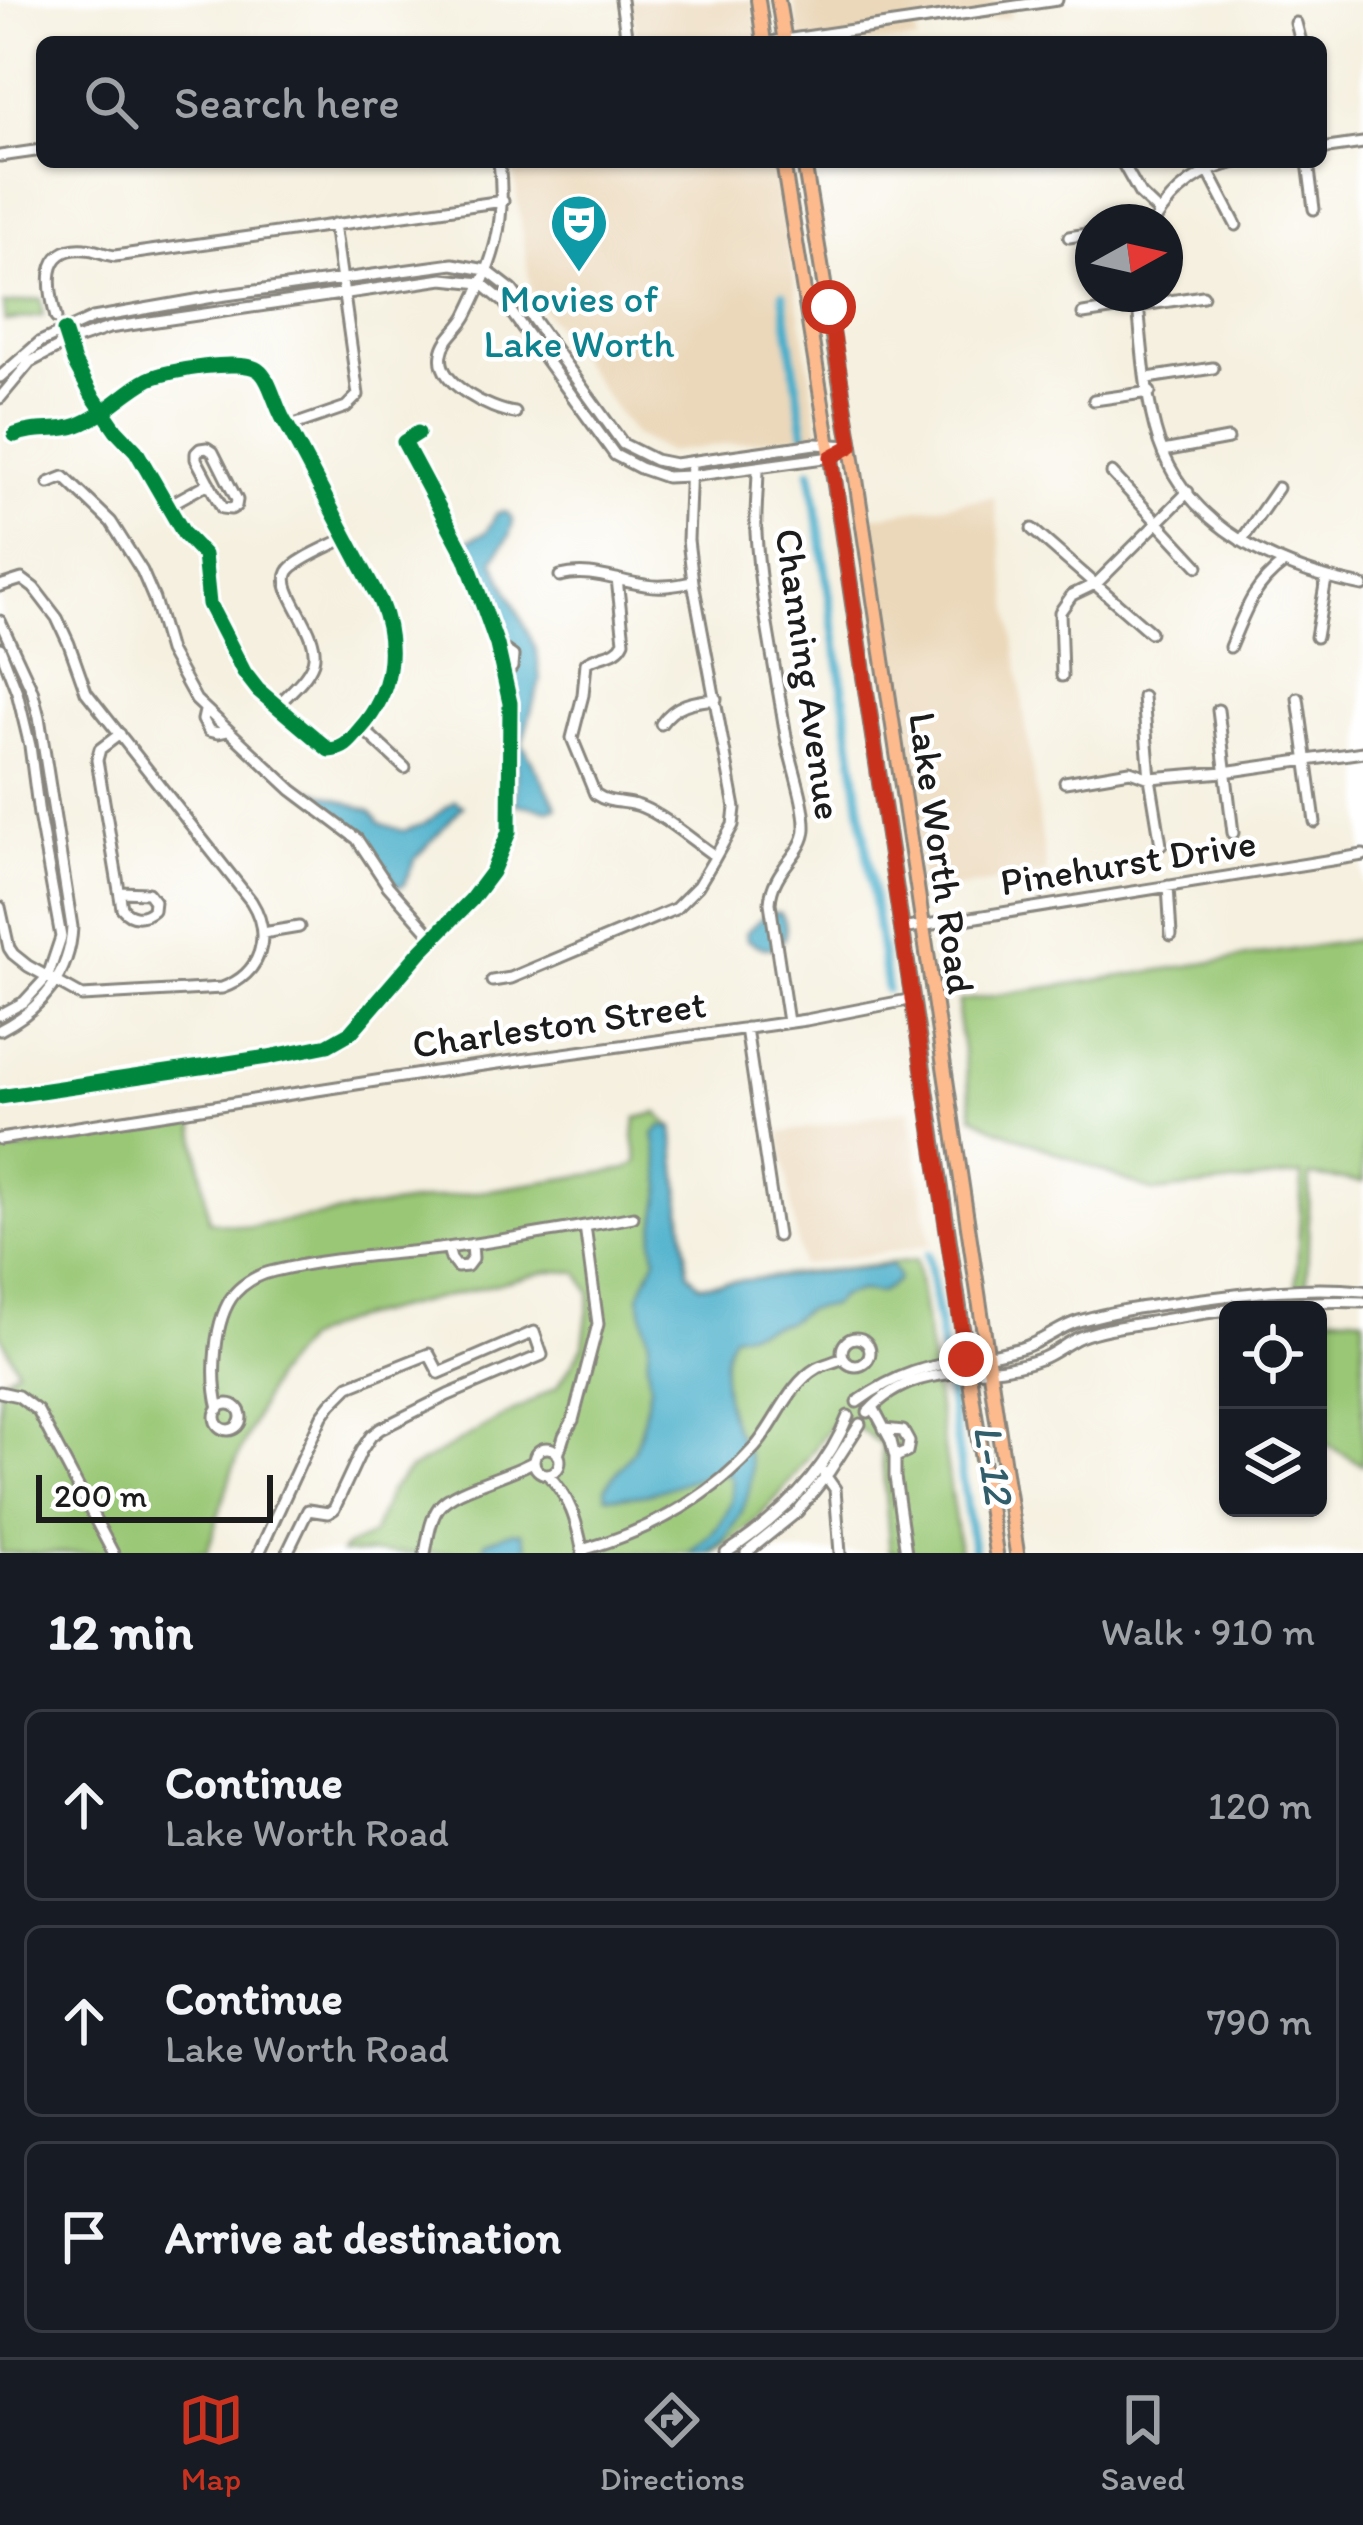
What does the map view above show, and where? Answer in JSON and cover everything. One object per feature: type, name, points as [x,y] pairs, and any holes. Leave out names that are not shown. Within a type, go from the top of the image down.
[{"type":"main road","points":[[758,0],[773,36]]},
{"type":"main road","points":[[775,36],[778,0]]},
{"type":"main road","name":"Lake Worth Road","points":[[785,168],[996,1553]]},
{"type":"main road","name":"Lake Worth Road","points":[[806,168],[1017,1553]]},
{"type":"main road","points":[[802,278],[817,288],[842,392]]},
{"type":"main road","points":[[872,728],[884,751],[897,761]]},
{"type":"street","points":[[621,0],[626,36]]},
{"type":"street","points":[[815,36],[1057,0]]},
{"type":"street","points":[[1296,23],[1299,36]]},
{"type":"street","points":[[1327,147],[1363,143]]},
{"type":"street","points":[[0,156],[36,151]]},
{"type":"street","points":[[500,168],[503,201],[497,241],[461,326],[441,356],[442,368],[455,385],[500,411],[515,413]]},
{"type":"street","points":[[1125,168],[1147,204]]},
{"type":"street","points":[[1169,204],[1184,187],[1218,168]]},
{"type":"street","points":[[1308,168],[1314,209]]},
{"type":"street","points":[[1208,171],[1236,226]]},
{"type":"street","points":[[56,318],[48,282],[53,265],[78,249],[115,256],[503,201]]},
{"type":"street","points":[[288,428],[346,407],[358,395],[334,224]]},
{"type":"street","points":[[1069,237],[1075,236]]},
{"type":"street","points":[[0,377],[40,342],[453,264],[486,271],[512,290],[623,444],[675,464],[830,450]]},
{"type":"street","points":[[343,286],[442,279],[481,283],[504,302],[615,455],[666,477],[758,467],[851,446]]},
{"type":"street","points":[[1183,297],[1203,296]]},
{"type":"street","points":[[1083,314],[1091,312]]},
{"type":"street","points":[[1139,312],[1155,428],[1188,492],[1241,541],[1283,564],[1363,586]]},
{"type":"street","points":[[0,398],[30,362],[66,336]]},
{"type":"street","points":[[15,435],[74,426],[104,410],[157,376],[241,364],[264,375],[278,414],[382,608],[390,637],[388,677],[362,728],[345,746],[335,750],[322,746],[250,682],[207,593],[204,555],[184,534],[136,451],[116,430],[104,410],[92,395],[66,336]]},
{"type":"street","points":[[1148,377],[1213,368]]},
{"type":"street","points":[[1094,400],[1150,392]]},
{"type":"street","points":[[388,449],[418,433]]},
{"type":"street","points":[[1163,451],[1228,440]]},
{"type":"street","points":[[0,1097],[328,1045],[351,1032],[492,872],[509,832],[510,703],[466,558],[404,442]]},
{"type":"street","points":[[200,449],[213,452],[236,506],[222,508],[209,483],[196,459],[200,449]]},
{"type":"street","points":[[492,981],[511,978],[675,909],[698,886],[733,826],[735,808],[688,540],[691,463]]},
{"type":"street","name":"Channing Avenue","points":[[758,467],[760,572],[805,827],[799,846],[771,890],[788,1022]]},
{"type":"street","points":[[50,483],[79,471]]},
{"type":"street","points":[[1112,473],[1198,566]]},
{"type":"street","points":[[64,477],[111,522],[136,561],[154,599],[169,651],[205,711],[292,790],[357,839],[396,896],[434,938]]},
{"type":"street","points":[[169,505],[209,483]]},
{"type":"street","points":[[1241,541],[1279,488]]},
{"type":"street","points":[[1062,676],[1060,612],[1072,595],[1096,583],[1188,492]]},
{"type":"street","points":[[1032,529],[1150,632]]},
{"type":"street","points":[[277,706],[306,674],[314,651],[310,632],[286,584],[287,572],[345,538]]},
{"type":"street","points":[[1230,646],[1253,594],[1283,564]]},
{"type":"street","points":[[560,576],[605,574],[649,586],[693,582]]},
{"type":"street","points":[[0,586],[22,579],[57,618],[86,692],[251,902],[263,932],[261,951],[238,981],[221,988],[82,996],[13,954],[0,907]]},
{"type":"street","points":[[617,579],[624,641],[615,652],[586,664],[573,744],[600,798],[645,808],[716,856]]},
{"type":"street","points":[[1316,638],[1326,579]]},
{"type":"street","points":[[0,621],[32,690],[39,717],[72,913],[71,947],[53,978],[0,1015]]},
{"type":"street","points":[[0,647],[31,746],[61,937],[48,995],[24,1018],[0,1030]]},
{"type":"street","points":[[1143,697],[1161,845]]},
{"type":"street","points":[[1298,698],[1315,822]]},
{"type":"street","points":[[661,724],[670,711],[684,704],[716,699]]},
{"type":"street","points":[[1218,710],[1233,833]]},
{"type":"street","points":[[362,728],[405,768]]},
{"type":"street","points":[[120,734],[100,749],[97,760],[120,892]]},
{"type":"street","points":[[1065,782],[1130,771],[1150,778],[1224,772],[1363,752]]},
{"type":"street","name":"Pinehurst Drive","points":[[902,929],[1363,855]]},
{"type":"street","points":[[1168,886],[1171,935]]},
{"type":"street","points":[[263,932],[299,927]]},
{"type":"street","name":"Charleston Street","points":[[0,1138],[788,1022],[913,999]]},
{"type":"street","points":[[746,1028],[778,1236]]},
{"type":"street","points":[[219,1409],[215,1395],[217,1338],[223,1314],[235,1293],[255,1277],[633,1217]]},
{"type":"street","points":[[425,1553],[439,1506],[452,1496],[518,1471],[555,1471],[598,1324],[585,1226]]},
{"type":"street","points":[[448,1248],[457,1268],[467,1267],[473,1258],[472,1244]]},
{"type":"street","points":[[988,1362],[1038,1344],[1072,1323],[1112,1312],[1289,1288],[1363,1291]]},
{"type":"street","points":[[857,1402],[920,1369],[1040,1359],[1082,1336],[1119,1328],[1286,1302],[1363,1302]]},
{"type":"street","points":[[534,1332],[542,1354],[448,1395],[371,1436],[334,1509],[328,1513],[308,1510],[285,1553],[261,1549],[322,1416],[349,1386],[429,1354],[439,1373],[534,1332]]},
{"type":"street","points":[[547,1448],[558,1461],[561,1487],[583,1552],[690,1505],[756,1446],[798,1384],[816,1369],[843,1358]]},
{"type":"street","points":[[898,1382],[870,1409],[895,1456],[906,1553]]},
{"type":"street","points":[[0,1392],[19,1396],[38,1412],[113,1553]]},
{"type":"street","points":[[823,1472],[848,1416]]},
{"type":"street","points":[[726,1553],[743,1550],[823,1472],[860,1424]]},
{"type":"street","points":[[884,1429],[903,1431],[909,1442],[907,1452],[895,1456]]},
{"type":"street","points":[[561,1487],[539,1468],[539,1450],[564,1436]]},
{"type":"street","points":[[823,1472],[835,1490],[840,1553]]},
{"type":"shaded area","points":[[631,0],[752,0],[758,36],[636,36]]},
{"type":"shaded area","points":[[794,0],[1008,0],[1011,17],[916,29],[917,36],[799,36]]},
{"type":"shaded area","points":[[513,168],[776,168],[819,433],[667,452],[633,434],[531,292]]},
{"type":"shaded area","points":[[994,497],[1047,874],[923,893],[870,517]]},
{"type":"shaded area","points":[[910,1109],[931,1245],[801,1265],[780,1133]]},
{"type":"green space","points":[[41,299],[43,316],[5,321],[3,304]]},
{"type":"green space","points":[[1363,939],[1363,1182],[1310,1176],[1306,1301],[1295,1301],[1302,1175],[1154,1192],[990,1126],[973,1115],[959,1001]]},
{"type":"green space","points":[[658,1113],[673,1128],[688,1273],[699,1285],[916,1260],[960,1553],[890,1553],[881,1444],[838,1415],[767,1509],[713,1553],[341,1553],[372,1535],[390,1490],[409,1470],[558,1386],[583,1346],[590,1293],[578,1272],[549,1271],[342,1322],[304,1340],[272,1379],[232,1471],[207,1553],[0,1553],[0,1381],[17,1369],[0,1334],[0,1153],[194,1122],[209,1221],[249,1227],[627,1169],[638,1162],[636,1118]]},
{"type":"green space","points":[[1327,1315],[1363,1317],[1363,1465],[1327,1445]]},
{"type":"water","points":[[502,512],[513,522],[493,560],[537,652],[540,681],[522,743],[557,807],[549,810],[516,804],[516,710],[510,680],[519,658],[499,637],[465,542],[486,532]]},
{"type":"water","points":[[307,788],[371,811],[380,823],[403,831],[424,824],[455,801],[463,806],[415,859],[404,885],[398,887],[354,827],[329,806],[301,792]]},
{"type":"water","points":[[768,912],[781,913],[786,930],[778,945],[765,948],[747,940],[746,932]]},
{"type":"water","points":[[661,1126],[673,1128],[688,1273],[699,1285],[891,1265],[898,1280],[880,1293],[841,1296],[831,1305],[805,1310],[787,1322],[733,1335],[723,1368],[725,1393],[749,1457],[750,1485],[727,1537],[704,1553],[689,1553],[716,1529],[728,1510],[731,1475],[702,1476],[637,1495],[606,1496],[605,1488],[633,1451],[650,1385],[649,1341],[639,1296],[656,1258],[653,1239],[662,1186],[654,1134]]},
{"type":"water","points":[[522,1532],[529,1553],[483,1553],[485,1542]]},
{"type":"waterway","name":"L-12","points":[[783,294],[804,432]]},
{"type":"waterway","name":"L-12","points":[[811,471],[887,989]]},
{"type":"waterway","name":"L-12","points":[[928,1255],[943,1353]]},
{"type":"waterway","name":"L-12","points":[[948,1385],[974,1553]]},
{"type":"cycle path","points":[[15,435],[78,425],[97,415],[106,409],[140,384],[158,376],[221,365],[258,370],[386,618],[390,651],[386,684],[371,715],[353,737],[329,750],[258,690],[244,672],[209,604],[204,555],[184,534],[136,451],[116,430],[92,395],[64,331]]},
{"type":"cycle path","points":[[0,1097],[328,1045],[351,1032],[492,872],[509,832],[510,703],[497,645],[466,558],[404,442],[418,433]]},
{"type":"place","name":"Movies of Lake Worth","points":[[579,274]]},
{"type":"route","points":[[829,307],[851,446],[831,457],[966,1359]]}]
